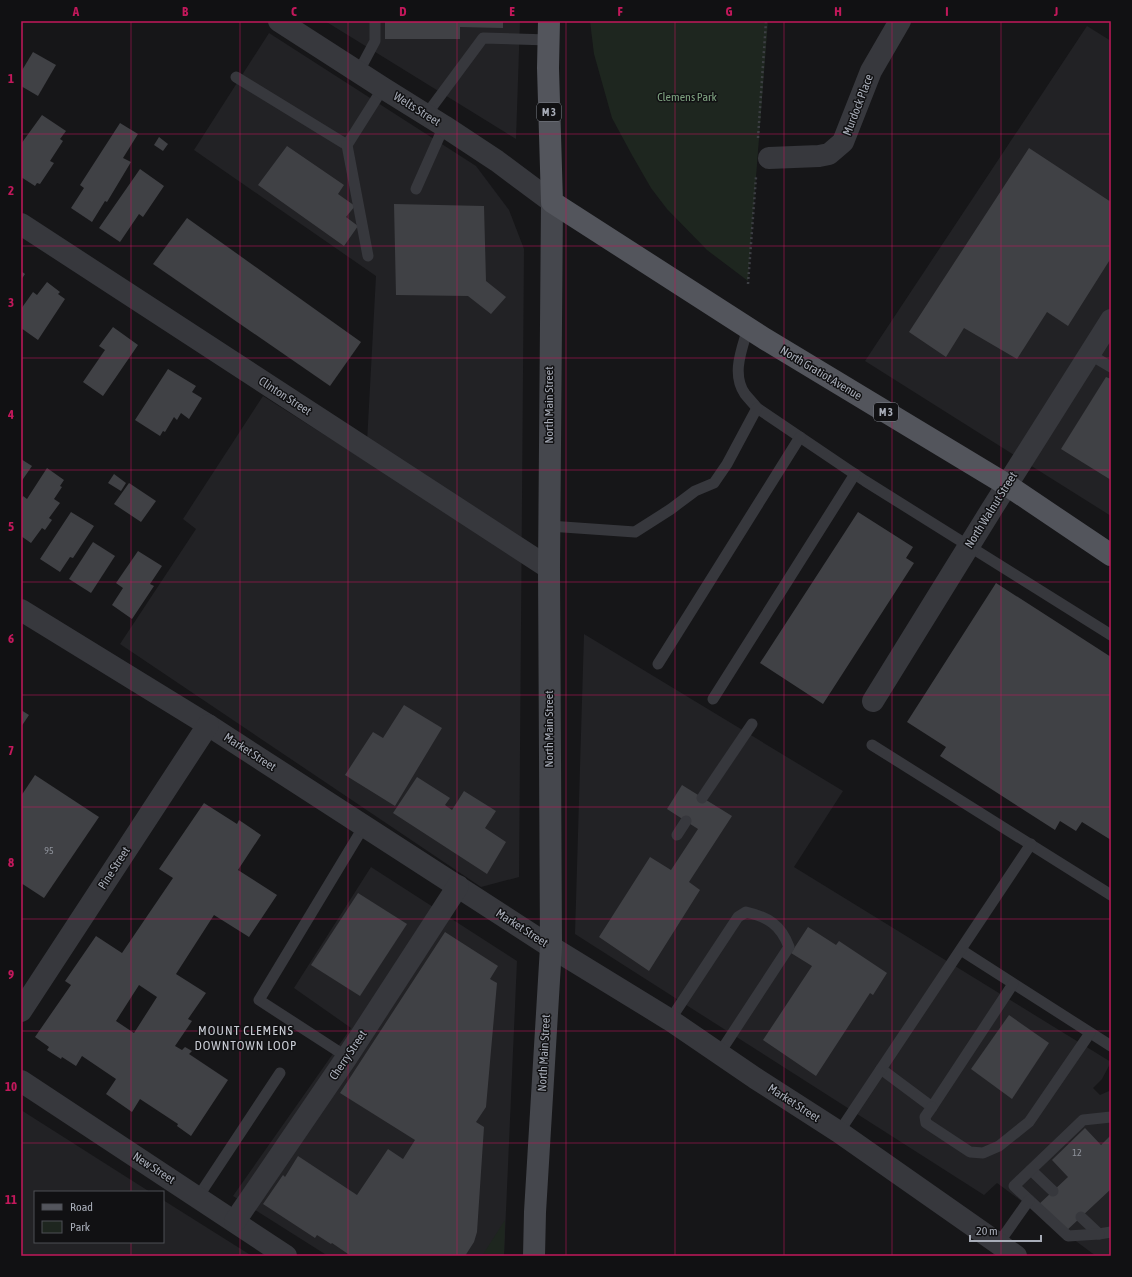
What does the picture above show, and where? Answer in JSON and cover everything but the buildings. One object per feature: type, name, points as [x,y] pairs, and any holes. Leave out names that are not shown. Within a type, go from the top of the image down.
[{"type":"main road","name":"M 3","points":[[549,30],[548,68],[552,202]]},
{"type":"main road","name":"North Gratiot Avenue","points":[[552,202],[748,328],[1007,485],[1111,554]]},
{"type":"main road","name":"North Main Street","points":[[534,1256],[535,1204],[551,947],[548,568],[552,202]]},
{"type":"street","name":"Welts Street","points":[[279,21],[358,73],[435,120],[496,161],[552,202]]},
{"type":"street","name":"Murdock Place","points":[[769,158],[819,156],[829,154],[843,142],[871,71],[900,21]]},
{"type":"street","name":"Clinton Street","points":[[21,224],[548,568]]},
{"type":"street","name":"North Walnut Street","points":[[873,701],[1111,320]]},
{"type":"street","name":"Market Street","points":[[21,610],[208,725],[551,947],[670,1020],[719,1054],[839,1132],[1016,1256]]},
{"type":"street","name":"Pine Street","points":[[21,1011],[208,725]]},
{"type":"street","name":"Cherry Street","points":[[235,1221],[347,1057],[458,886]]},
{"type":"street","name":"New Street","points":[[21,1081],[286,1256]]},
{"type":"lane","points":[[358,73],[375,41],[375,21]]},
{"type":"lane","points":[[416,189],[435,120],[483,38],[549,30]]},
{"type":"lane","points":[[236,77],[347,145]]},
{"type":"lane","points":[[368,256],[347,145],[382,88]]},
{"type":"lane","points":[[748,328],[737,367],[744,393],[758,408],[855,474],[1111,635]]},
{"type":"lane","points":[[1089,354],[1111,367]]},
{"type":"lane","points":[[549,526],[635,532],[671,509],[695,491],[714,483],[727,464],[758,408]]},
{"type":"lane","points":[[658,664],[800,437]]},
{"type":"lane","points":[[713,699],[855,474]]},
{"type":"lane","points":[[702,798],[752,724]]},
{"type":"lane","points":[[872,745],[1111,895]]},
{"type":"lane","points":[[677,835],[686,821]]},
{"type":"lane","points":[[347,1057],[259,1000],[364,826]]},
{"type":"lane","points":[[839,1132],[1031,844]]},
{"type":"lane","points":[[670,1020],[738,917],[746,912],[759,915],[770,920],[785,936],[789,947],[719,1054]]},
{"type":"lane","points":[[961,950],[1111,1046]]},
{"type":"lane","points":[[1013,984],[926,1117],[926,1123],[970,1152],[983,1153],[999,1146],[1028,1122],[1090,1033]]},
{"type":"lane","points":[[882,1069],[932,1107]]},
{"type":"lane","points":[[198,1197],[280,1073]]},
{"type":"lane","points":[[1111,1127],[1107,1117],[1083,1120],[1014,1186],[1068,1236],[1111,1232]]},
{"type":"lane","points":[[1031,1170],[1053,1191]]},
{"type":"lane","points":[[998,1244],[1029,1200]]},
{"type":"lane","points":[[1081,1217],[1098,1234]]},
{"type":"shaded area","points":[[325,21],[520,21],[516,139]]},
{"type":"shaded area","points":[[1087,26],[1111,41],[1111,516],[865,361]]},
{"type":"shaded area","points":[[269,33],[476,166],[509,210],[524,249],[519,877],[481,887],[120,644],[196,529],[183,519],[263,396],[366,461],[376,276],[194,150]]},
{"type":"shaded area","points":[[584,634],[843,791],[794,867],[1111,1062],[1102,1079],[1093,1088],[1100,1095],[1109,1091],[1111,1092],[1111,1253],[1108,1256],[1096,1256],[997,1183],[984,1195],[575,934]]},
{"type":"shaded area","points":[[371,867],[517,961],[504,1256],[328,1256],[233,1196],[351,1028],[294,988]]},
{"type":"shaded area","points":[[21,1110],[148,1191],[34,1191],[34,1243],[164,1243],[164,1201],[252,1256],[21,1256]]},
{"type":"green space","name":"Clemens Park","points":[[590,21],[768,21],[748,281],[707,250],[667,209],[651,188],[612,118],[594,54]]},
{"type":"green space","points":[[505,1220],[504,1256],[482,1256]]},
{"type":"district","name":"MOUNT CLEMENS DOWNTOWN LOOP","points":[[246,1038]]}]
